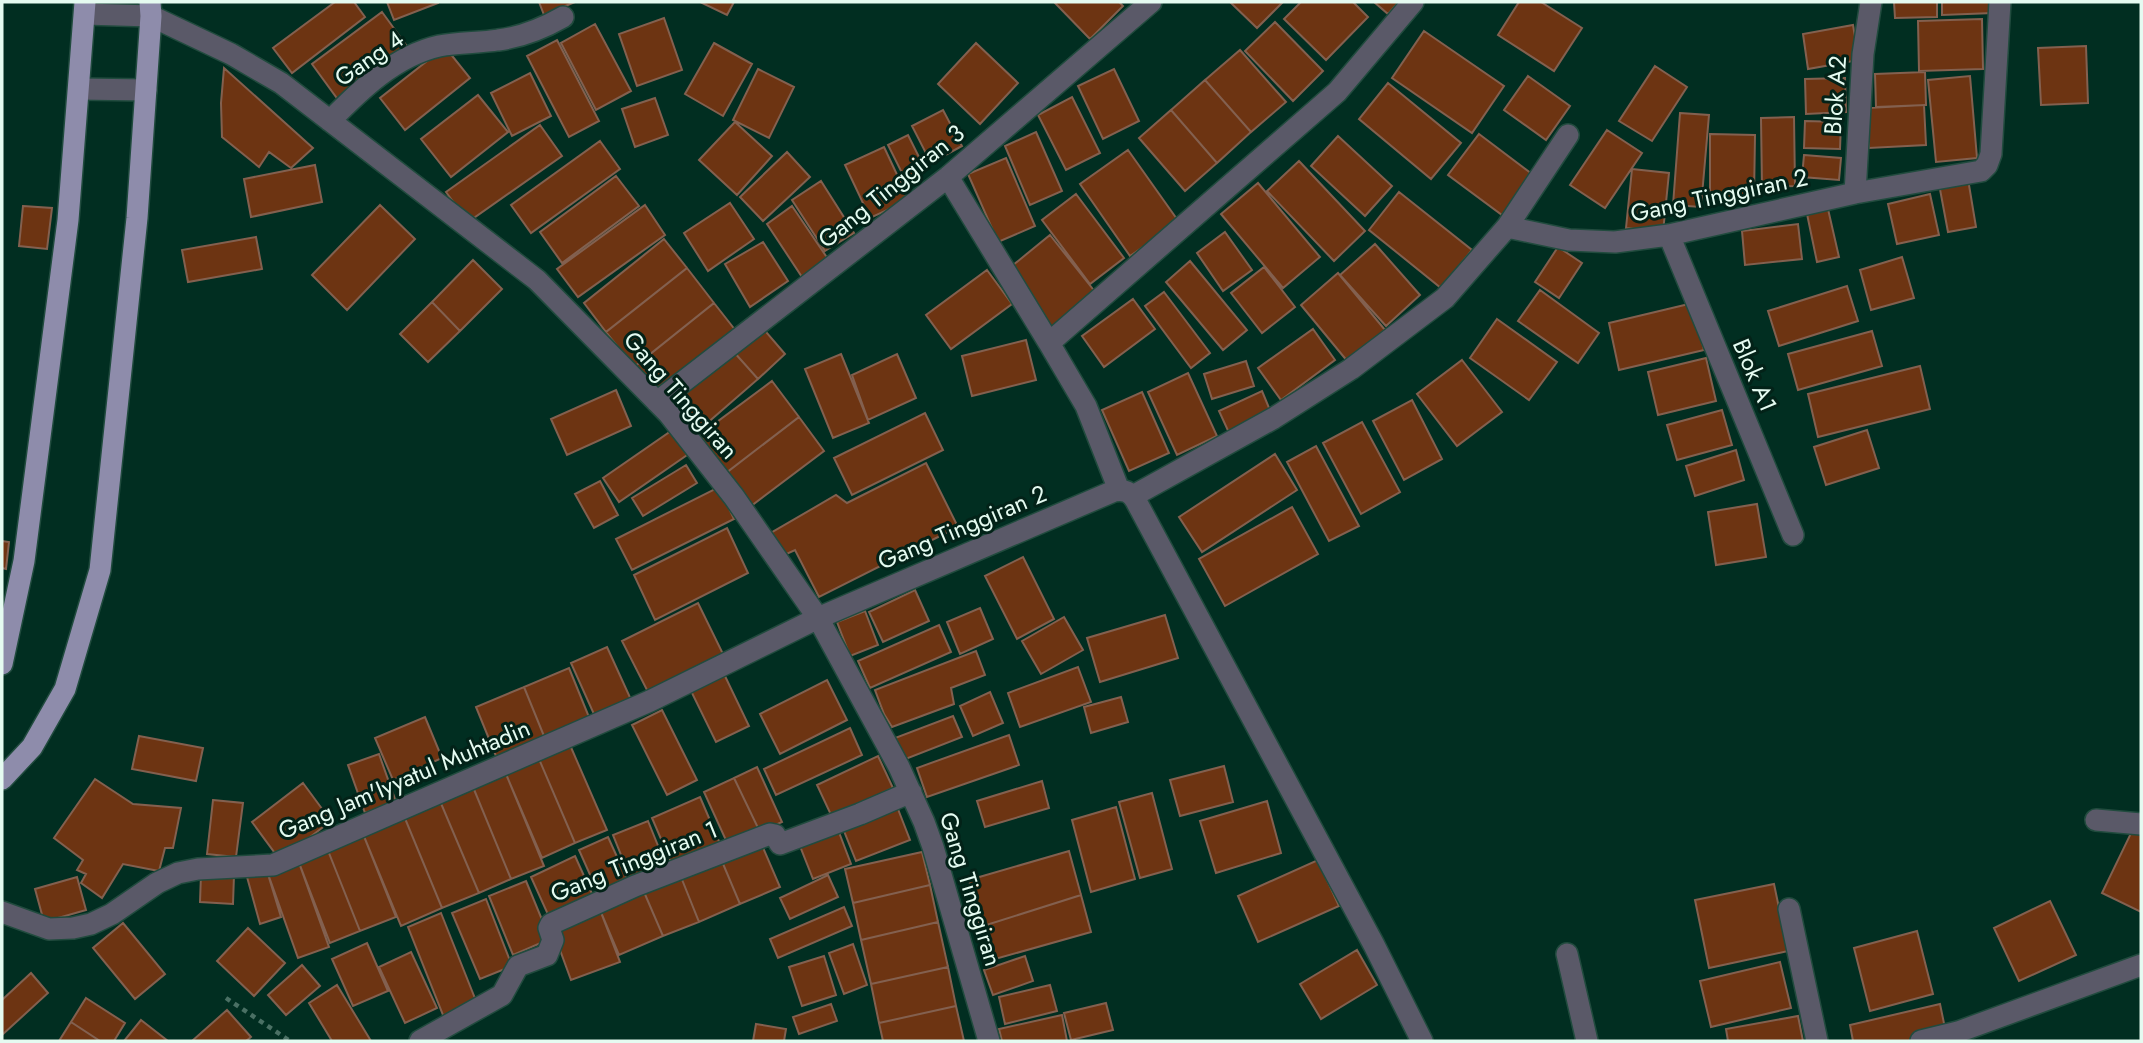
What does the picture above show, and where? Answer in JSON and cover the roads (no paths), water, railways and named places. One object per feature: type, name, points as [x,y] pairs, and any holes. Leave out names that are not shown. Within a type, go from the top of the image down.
[{"type":"main road","points":[[2,664],[24,561],[68,220],[85,8]]},
{"type":"main road","points":[[2,779],[32,747],[65,689],[100,570],[137,218],[150,9]]},
{"type":"street","name":"Gang Tinggiran 3","points":[[657,402],[948,177],[1151,2]]},
{"type":"street","points":[[1049,343],[1337,92],[1413,2]]},
{"type":"street","name":"Blok A2","points":[[1855,193],[1863,54],[1871,2]]},
{"type":"street","name":"Gang Tinggiran 2","points":[[818,618],[1127,493],[1275,418],[1351,369],[1446,298],[1507,227],[1569,240],[1615,242],[1669,235],[1855,193],[1981,171],[1987,165],[1991,154],[2000,2]]},
{"type":"street","name":"Gang Tinggiran","points":[[85,8],[150,9],[281,83],[537,280],[686,435],[734,497],[818,618],[911,792],[933,848],[989,1041]]},
{"type":"street","name":"Gang 4","points":[[330,121],[361,89],[406,58],[439,46],[500,40],[538,31],[563,17]]},
{"type":"street","points":[[79,89],[146,90]]},
{"type":"street","points":[[1507,227],[1568,135]]},
{"type":"street","points":[[948,177],[1086,406],[1127,493],[1374,945],[1422,1041]]},
{"type":"street","name":"Blok A1","points":[[1669,235],[1793,535]]},
{"type":"street","name":"Gang Jam'Iyyatul Muhtadin","points":[[2,912],[49,929],[73,928],[112,914],[146,890],[178,873],[198,869],[274,865],[650,701],[818,618]]},
{"type":"street","name":"Gang Tinggiran 1","points":[[420,1041],[502,995],[518,966],[547,955],[553,940],[549,928],[551,924],[635,886],[769,834],[775,835],[780,844],[911,792]]},
{"type":"street","points":[[2096,820],[2141,824]]},
{"type":"street","points":[[1789,909],[1817,1041]]},
{"type":"street","points":[[1567,954],[1587,1041]]},
{"type":"street","points":[[1921,1041],[1958,1032],[2141,965]]}]
